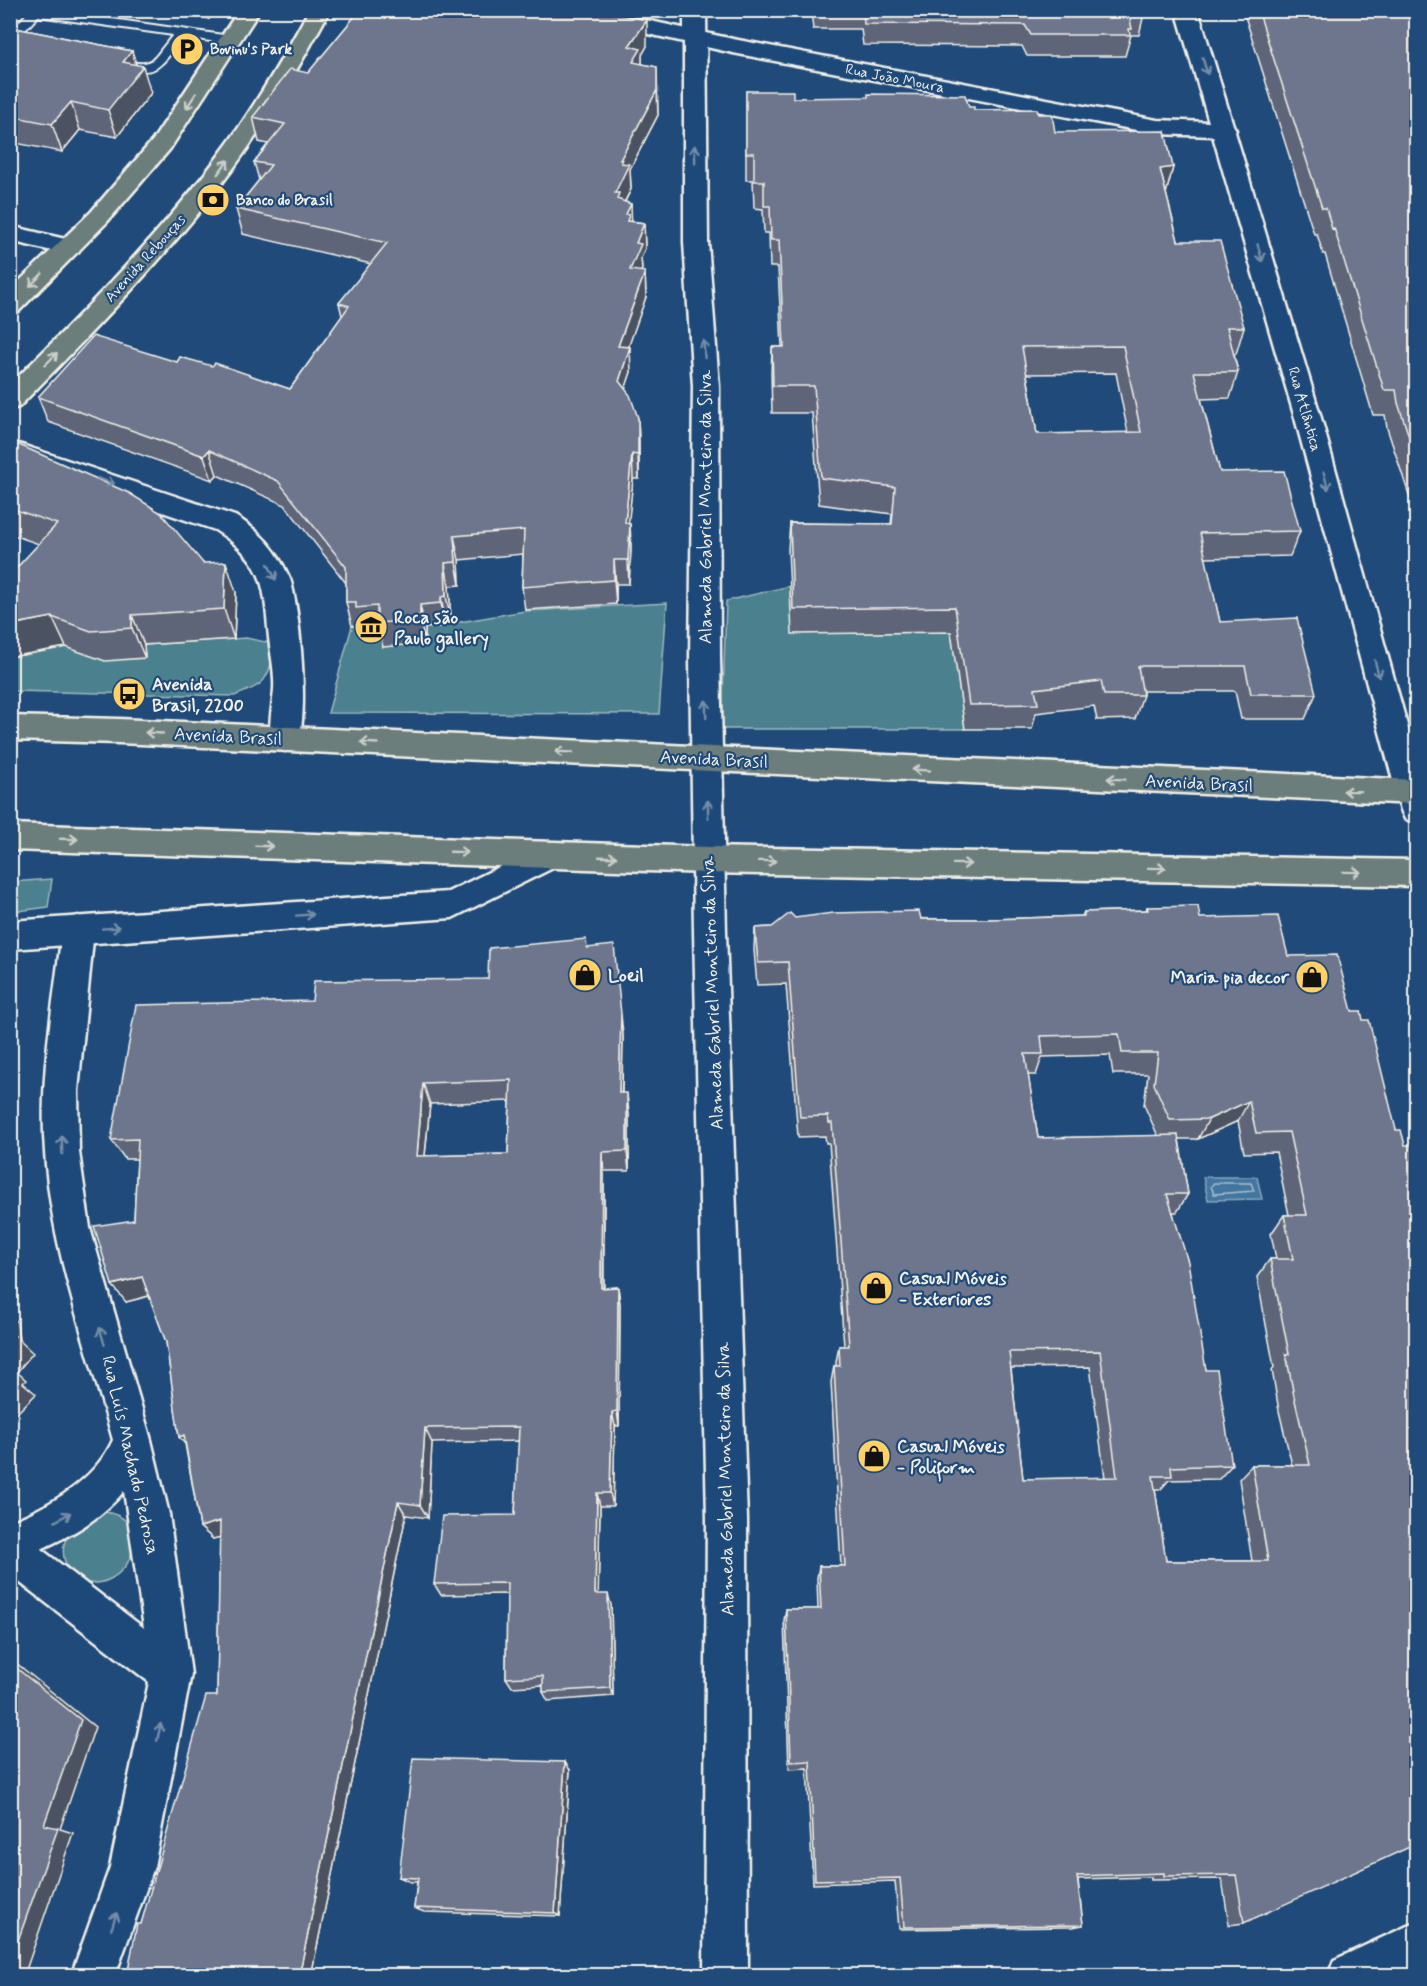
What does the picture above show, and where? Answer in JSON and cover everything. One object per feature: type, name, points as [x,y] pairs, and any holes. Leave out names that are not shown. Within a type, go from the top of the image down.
[{"type":"main road","points":[[10,305],[99,217],[162,144],[250,10]]},
{"type":"main road","name":"Avenida Rebouças","points":[[10,401],[140,266],[224,166],[267,105],[320,10]]},
{"type":"main road","name":"Avenida Brasil","points":[[10,728],[706,759],[1415,798]]},
{"type":"main road","points":[[10,837],[708,860],[1416,873]]},
{"type":"street","name":"Rua João Moura","points":[[568,10],[695,24],[1157,127],[1225,130]]},
{"type":"street","name":"Rua Atlântica","points":[[1187,10],[1225,130],[1415,798]]},
{"type":"street","name":"Alameda Gabriel Monteiro da Silva","points":[[695,24],[696,242],[706,386],[708,860],[728,1519],[726,1976]]},
{"type":"street","points":[[10,233],[69,247]]},
{"type":"street","points":[[10,450],[225,523],[244,535],[269,565],[278,585],[289,686],[285,739]]},
{"type":"street","points":[[10,935],[452,904],[550,855]]},
{"type":"street","name":"Rua Luís Machado Pedrosa","points":[[78,930],[61,1091],[62,1152],[72,1228],[132,1440],[149,1514],[171,1674],[132,1867],[93,1976]]},
{"type":"street","points":[[10,1542],[38,1531],[79,1507],[119,1468],[132,1440]]},
{"type":"street","points":[[10,1550],[171,1674]]},
{"type":"street","points":[[1350,1976],[1416,1944]]},
{"type":"lane","points":[[35,49],[14,45],[12,38],[35,11],[230,40]]},
{"type":"lane","points":[[111,63],[145,69],[154,65],[180,34]]},
{"type":"green space","points":[[790,586],[861,633],[951,632],[965,729],[722,729],[726,601]]},
{"type":"green space","points":[[667,603],[659,714],[328,713],[352,626],[362,625],[362,632],[382,630],[383,647],[425,643],[425,628],[525,611]]},
{"type":"green space","points":[[246,638],[276,644],[271,665],[261,683],[234,696],[11,691],[11,657],[66,647],[144,658],[144,645]]},
{"type":"green space","points":[[52,879],[48,907],[11,912],[11,882]]},
{"type":"green space","points":[[101,1512],[118,1516],[129,1524],[134,1536],[133,1550],[128,1563],[118,1574],[105,1581],[89,1583],[81,1581],[69,1571],[64,1548],[73,1530]]},
{"type":"water","points":[[1203,1177],[1257,1177],[1262,1199],[1208,1200]]},
{"type":"building","points":[[360,10],[606,10],[605,12],[647,20],[629,46],[641,49],[633,62],[657,67],[657,90],[620,160],[622,160],[621,163],[629,164],[615,193],[619,193],[617,199],[631,204],[626,214],[629,215],[627,221],[644,223],[636,243],[641,244],[630,270],[645,272],[618,346],[630,347],[619,381],[630,395],[638,418],[638,455],[632,454],[625,523],[630,524],[628,560],[614,560],[614,580],[522,587],[524,530],[454,536],[456,562],[445,563],[446,596],[441,597],[441,603],[420,605],[420,620],[377,623],[377,606],[356,608],[356,602],[346,602],[346,567],[278,481],[209,450],[204,456],[38,397],[93,336],[177,362],[180,357],[212,366],[215,363],[290,389],[349,306],[339,303],[387,243],[236,209],[271,165],[254,162],[285,124],[253,117],[290,69],[308,73]]},
{"type":"building","points":[[863,10],[1143,10],[1144,14],[1129,14],[1132,29],[1129,29],[1130,35],[1031,35],[1025,25],[864,24]]},
{"type":"building","points":[[1258,10],[1416,10],[1416,458],[1396,390],[1384,390],[1334,228],[1332,229],[1326,208],[1322,208]]},
{"type":"building","points":[[10,27],[132,51],[123,62],[143,66],[108,110],[71,102],[52,124],[10,116]]},
{"type":"building","points":[[746,91],[793,91],[793,98],[868,97],[868,94],[965,95],[969,107],[974,107],[974,110],[1037,109],[1038,114],[1052,114],[1055,132],[1165,131],[1173,167],[1160,169],[1178,241],[1220,241],[1244,327],[1227,327],[1238,372],[1194,372],[1220,472],[1284,471],[1300,531],[1200,533],[1220,622],[1297,618],[1316,694],[1251,694],[1245,666],[1138,666],[1143,695],[1104,695],[1101,681],[1035,689],[1038,704],[969,705],[955,607],[793,609],[790,523],[892,524],[895,487],[821,478],[814,386],[773,386],[772,347],[784,347],[779,240],[771,240],[770,206],[764,206],[764,181],[754,181],[754,153],[746,153]],"holes":[[[1123,346],[1141,432],[1037,434],[1022,347]]]},
{"type":"building","points":[[10,441],[129,493],[161,513],[203,563],[226,562],[224,609],[132,615],[132,628],[91,631],[52,617],[10,625],[10,575],[57,524],[10,508]]},
{"type":"building","points":[[1198,906],[1200,918],[1278,916],[1288,956],[1337,955],[1352,1011],[1361,1011],[1363,1020],[1369,1020],[1396,1130],[1401,1130],[1405,1145],[1416,1145],[1416,1844],[1244,1923],[1236,1875],[1164,1876],[1164,1873],[1077,1876],[1083,1925],[904,1927],[900,1878],[815,1880],[810,1761],[791,1762],[786,1609],[821,1609],[819,1566],[845,1566],[834,1366],[840,1366],[839,1346],[849,1346],[832,1123],[829,1123],[828,1116],[800,1117],[788,962],[758,963],[755,928],[772,927],[790,913],[795,918],[833,913],[919,911],[921,919],[991,919],[1084,916],[1084,912],[1148,910],[1147,907]],"holes":[[[1119,1034],[1122,1053],[1158,1053],[1154,1084],[1170,1120],[1209,1119],[1249,1101],[1256,1133],[1289,1132],[1307,1215],[1284,1215],[1293,1259],[1270,1259],[1289,1354],[1286,1354],[1294,1396],[1310,1465],[1252,1465],[1268,1561],[1166,1561],[1153,1476],[1172,1476],[1171,1467],[1232,1465],[1217,1370],[1206,1370],[1188,1262],[1167,1194],[1188,1194],[1178,1135],[1038,1138],[1025,1054],[1043,1054],[1041,1036]],[[1100,1351],[1117,1477],[1023,1479],[1009,1352]]]},
{"type":"building","points":[[586,939],[587,948],[614,945],[621,1014],[619,1093],[627,1093],[627,1151],[602,1152],[601,1288],[618,1287],[617,1411],[612,1412],[610,1493],[597,1493],[595,1594],[608,1594],[610,1688],[543,1692],[543,1676],[506,1678],[507,1583],[434,1584],[442,1516],[515,1515],[519,1427],[425,1428],[420,1505],[398,1502],[299,1976],[127,1976],[137,1924],[141,1924],[206,1696],[217,1696],[220,1521],[200,1527],[184,1435],[179,1437],[166,1342],[142,1277],[112,1285],[94,1226],[134,1220],[138,1139],[111,1140],[136,1005],[312,1001],[314,981],[488,979],[489,948]],"holes":[[[511,1080],[508,1154],[417,1156],[423,1083]]]},
{"type":"building","points":[[10,1372],[17,1377],[10,1384]]},
{"type":"building","points":[[10,1663],[81,1720],[44,1825],[58,1828],[10,1963]]},
{"type":"building","points":[[413,1758],[565,1762],[555,1913],[414,1908],[418,1878],[399,1877]]},
{"type":"place","name":"Bovinu's Park","points":[[187,49]]},
{"type":"place","name":"Banco do Brasil","points":[[213,200]]},
{"type":"place","name":"Roca são Paulo gallery","points":[[371,627]]},
{"type":"place","name":"Avenida Brasil, 2200","points":[[129,694]]},
{"type":"place","name":"Loeil","points":[[585,975]]},
{"type":"place","name":"Maria pia decor","points":[[1312,977]]},
{"type":"place","name":"Casual Móveis - Exteriores","points":[[876,1288]]},
{"type":"place","name":"Casual Móveis - Poliform","points":[[874,1456]]}]
